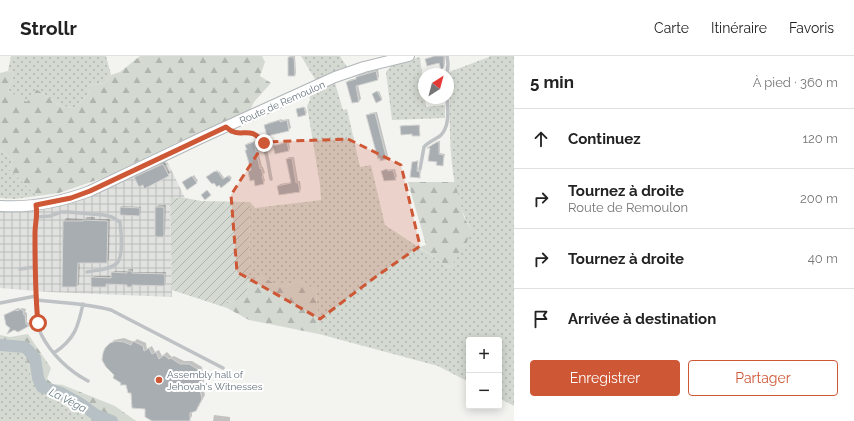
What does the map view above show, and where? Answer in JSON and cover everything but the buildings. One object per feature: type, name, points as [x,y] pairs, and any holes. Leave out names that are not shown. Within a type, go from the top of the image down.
[{"type":"main road","name":"Route de Remoulon","points":[[0,206],[36,205],[71,198],[90,191],[345,73],[409,56]]},
{"type":"lane","points":[[447,56],[447,68]]},
{"type":"lane","points":[[420,169],[424,147],[440,136],[446,126],[448,116],[447,104]]},
{"type":"lane","points":[[226,127],[232,132],[251,132],[260,138],[264,143],[271,179]]},
{"type":"lane","points":[[36,205],[36,298],[38,323],[41,334],[54,352],[72,372],[88,382]]},
{"type":"lane","points":[[37,217],[68,212],[104,215],[112,217],[120,222],[121,245],[120,258],[117,263],[106,268],[87,272]]},
{"type":"lane","points":[[20,269],[35,267]]},
{"type":"lane","points":[[0,303],[36,298],[97,306],[121,314],[223,368]]},
{"type":"lane","points":[[54,352],[64,346],[72,336],[77,327],[83,304]]},
{"type":"highlighted area","points":[[348,139],[401,165],[420,246],[374,278],[320,319],[237,272],[231,195],[265,142]]},
{"type":"shaded area","points":[[166,159],[185,198],[170,199],[172,297],[49,292],[0,288],[0,210],[41,210],[77,202]]},
{"type":"green space","points":[[11,56],[106,56],[111,75],[104,83],[88,86],[90,92],[74,108],[61,106],[36,89],[27,103],[8,91],[14,73],[8,71]]},
{"type":"green space","points":[[140,56],[262,56],[265,62],[260,76],[271,83],[254,102],[250,110],[245,113],[176,143],[103,178],[59,193],[37,196],[9,169],[13,160],[0,150],[0,73],[8,71],[14,73],[8,91],[27,102],[36,89],[61,106],[74,108],[90,92],[87,86],[104,83],[111,75],[120,72]]},
{"type":"green space","points":[[301,56],[340,56],[347,67],[316,81]]},
{"type":"green space","points":[[514,56],[514,406],[502,400],[502,337],[466,337],[466,380],[438,366],[319,334],[316,290],[299,281],[281,287],[263,277],[249,283],[250,202],[255,208],[321,200],[320,185],[307,106],[310,100],[309,94],[335,83],[343,110],[347,109],[360,167],[371,165],[385,225],[450,268],[471,229],[457,193],[453,173],[450,104],[454,104],[454,70],[489,57]]},
{"type":"green space","points":[[420,57],[421,68],[418,68],[418,104],[426,104],[426,107],[445,105],[445,118],[392,120],[386,72],[391,66]]},
{"type":"green space","points":[[0,150],[13,160],[9,169],[37,196],[15,199],[0,198]]},
{"type":"green space","points":[[408,182],[455,182],[464,217],[471,229],[466,245],[450,268],[419,247],[426,245]]},
{"type":"green space","points":[[170,198],[185,198],[201,201],[250,202],[249,283],[245,299],[227,302],[227,308],[172,290]]},
{"type":"green space","points":[[263,277],[281,287],[299,281],[316,290],[319,334],[249,320],[227,308],[227,302],[245,299],[249,283]]},
{"type":"green space","points":[[28,334],[51,368],[47,379],[53,384],[63,385],[115,406],[136,421],[90,420],[40,389],[31,376],[26,358],[21,353],[0,348],[0,335],[10,337]]},
{"type":"green space","points":[[0,348],[21,353],[26,358],[31,376],[40,389],[69,408],[93,421],[0,421]]},
{"type":"waterway","name":"La Véga","points":[[0,345],[24,347],[35,358],[38,378],[42,387],[61,393],[81,404],[96,415],[112,421]]},
{"type":"place","name":"Assembly hall of Jehovah's Witnesses","points":[[159,380]]},
{"type":"route","points":[[38,323],[35,279],[36,205],[71,198],[90,191],[226,127],[234,133],[251,132],[260,138],[264,143]]}]
